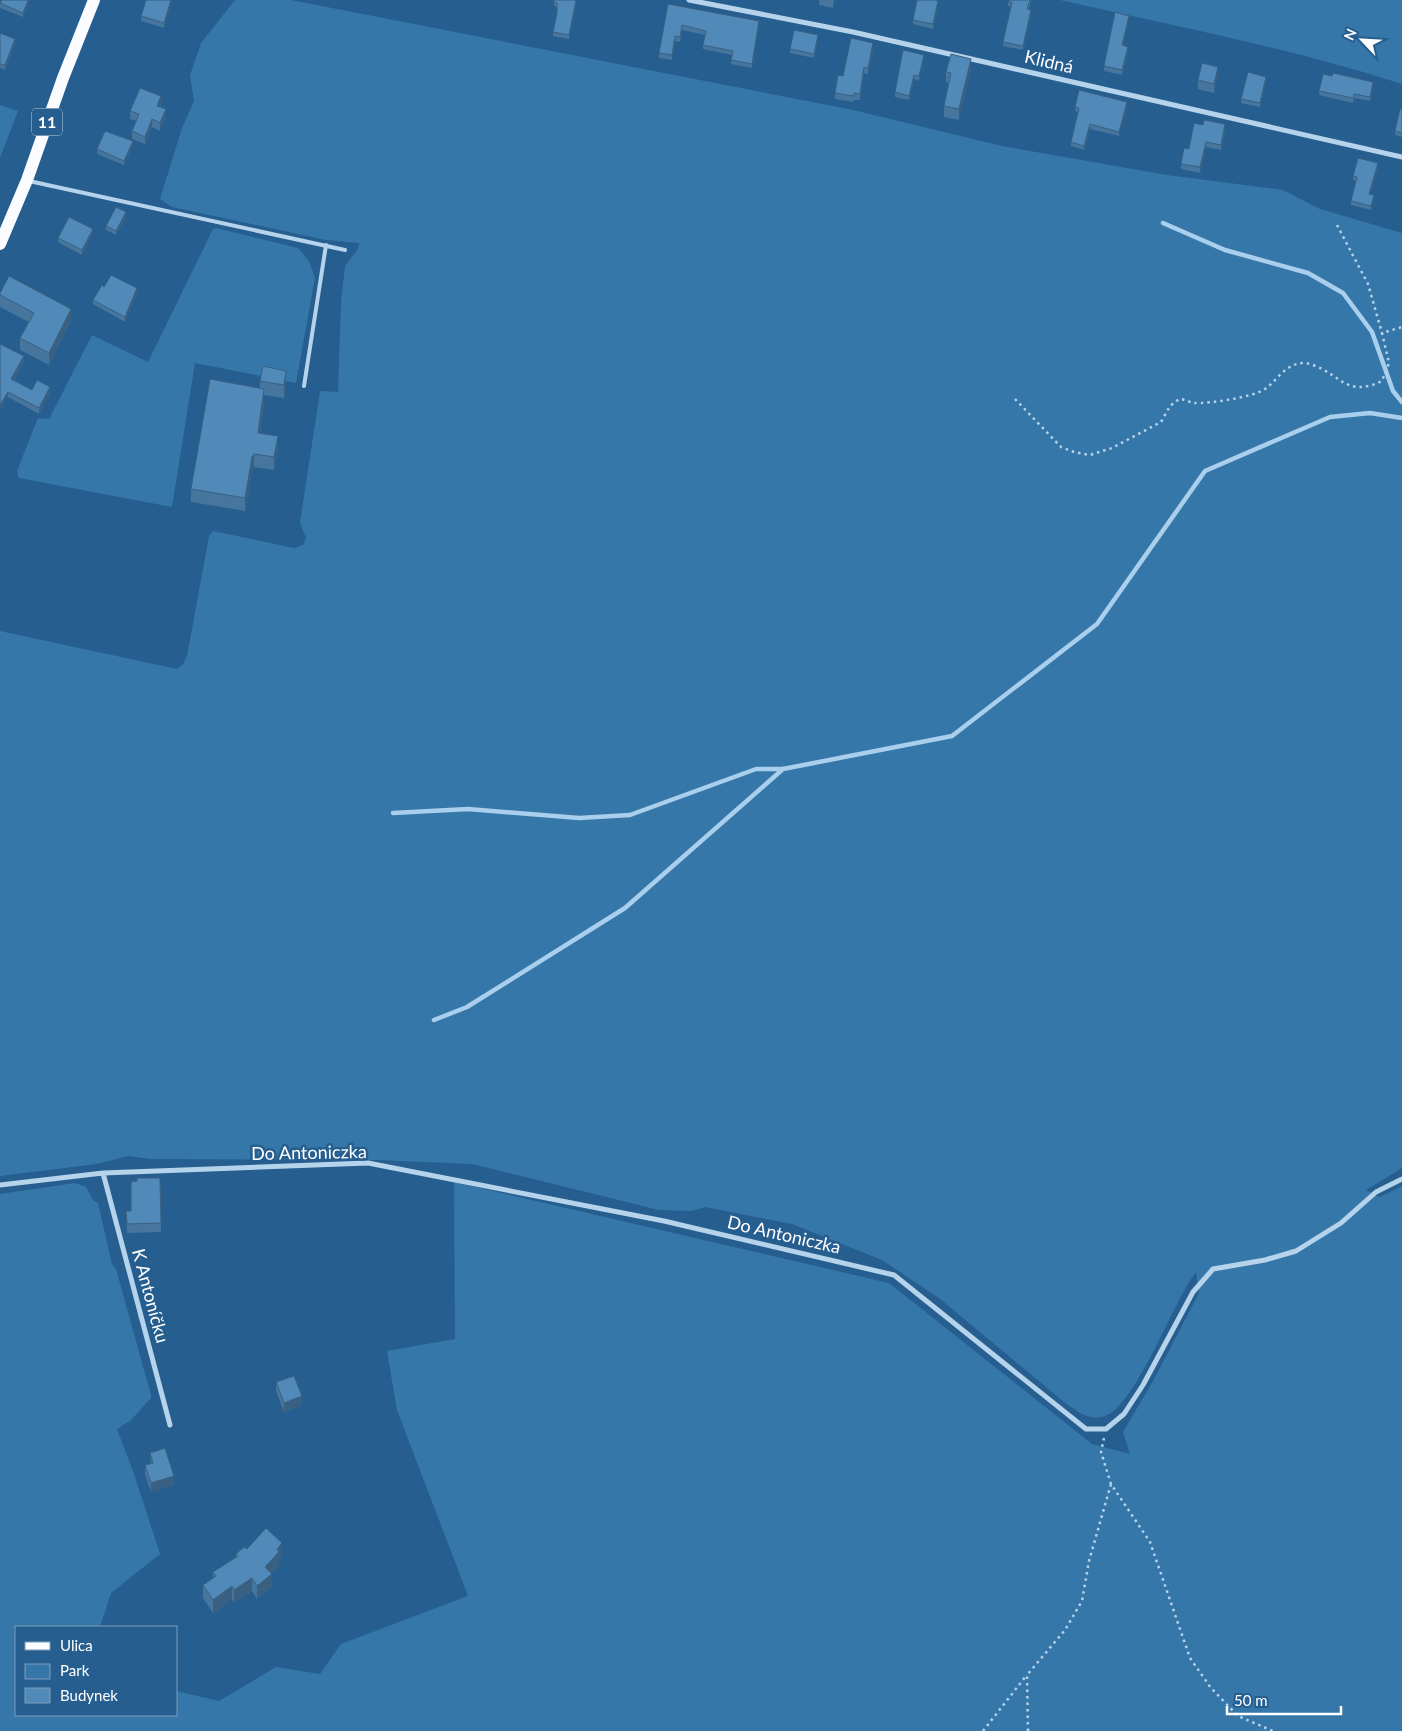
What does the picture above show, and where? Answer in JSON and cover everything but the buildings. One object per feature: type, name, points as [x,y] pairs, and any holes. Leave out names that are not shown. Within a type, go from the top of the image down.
[{"type":"main road","name":"11","points":[[0,244],[3,232],[27,180],[63,78],[94,0]]},
{"type":"street","name":"Klidná","points":[[690,0],[853,32],[1402,157]]},
{"type":"street","name":"Do Antoniczka","points":[[0,1185],[103,1173],[368,1163],[664,1220],[894,1275],[1086,1429],[1106,1429]]},
{"type":"street","name":"K Antoníčku","points":[[103,1173],[170,1426]]},
{"type":"street","points":[[1106,1429],[1124,1414],[1143,1385],[1193,1292],[1213,1269],[1265,1260],[1296,1251],[1341,1223],[1376,1192],[1402,1179]]},
{"type":"lane","points":[[27,180],[345,250]]},
{"type":"lane","points":[[304,386],[326,246]]},
{"type":"path","points":[[1015,399],[1061,446],[1074,452],[1090,455],[1112,448],[1161,422],[1170,406],[1179,399],[1192,403],[1247,396],[1264,390],[1288,366],[1304,362],[1326,370],[1338,381],[1352,388],[1370,387],[1382,381],[1388,363],[1382,333],[1368,284],[1337,225]]},
{"type":"path","points":[[1382,333],[1402,326]]},
{"type":"path","points":[[1106,1429],[1101,1452],[1111,1484],[1150,1542],[1190,1658],[1211,1688],[1238,1716],[1273,1731]]},
{"type":"path","points":[[983,1731],[1065,1630],[1082,1601],[1090,1561],[1111,1484]]},
{"type":"path","points":[[1027,1675],[1028,1731]]},
{"type":"green space","points":[[235,0],[291,0],[853,110],[1002,146],[1167,175],[1283,190],[1320,209],[1402,233],[1402,1168],[1366,1190],[1380,1197],[1402,1186],[1402,1731],[0,1731],[0,1194],[75,1183],[86,1187],[93,1200],[98,1203],[112,1264],[116,1269],[151,1395],[151,1398],[130,1421],[117,1429],[160,1554],[111,1593],[100,1626],[15,1626],[15,1716],[178,1716],[178,1691],[219,1701],[276,1667],[320,1674],[341,1644],[468,1596],[397,1410],[387,1351],[455,1339],[454,1182],[889,1283],[1092,1444],[1130,1454],[1123,1432],[1153,1381],[1199,1293],[1196,1272],[1153,1353],[1127,1396],[1114,1410],[1102,1417],[1096,1418],[1082,1414],[1064,1402],[939,1298],[882,1260],[792,1224],[705,1207],[692,1211],[659,1210],[472,1164],[377,1160],[150,1159],[128,1156],[97,1164],[0,1176],[0,631],[177,669],[183,664],[187,656],[209,536],[213,531],[294,548],[303,545],[306,538],[300,523],[320,391],[338,392],[341,302],[345,266],[358,249],[359,243],[326,240],[172,207],[160,199],[182,128],[194,101],[190,75],[201,43]]},
{"type":"green space","points":[[1060,0],[1402,0],[1402,84],[1275,48]]},
{"type":"green space","points":[[0,105],[18,111],[0,158]]},
{"type":"green space","points":[[216,228],[298,248],[309,261],[315,278],[296,383],[195,363],[172,507],[19,478],[17,471],[38,418],[49,419],[92,335],[148,362],[213,229]]},
{"type":"waterway","points":[[1163,223],[1225,250],[1308,273],[1343,293],[1372,332],[1393,391],[1402,402]]},
{"type":"waterway","points":[[393,813],[468,809],[579,818],[630,815],[756,769],[783,769],[952,736],[1097,624],[1205,471],[1330,417],[1370,413],[1402,418]]},
{"type":"waterway","points":[[434,1020],[467,1007],[625,908],[783,769]]}]
